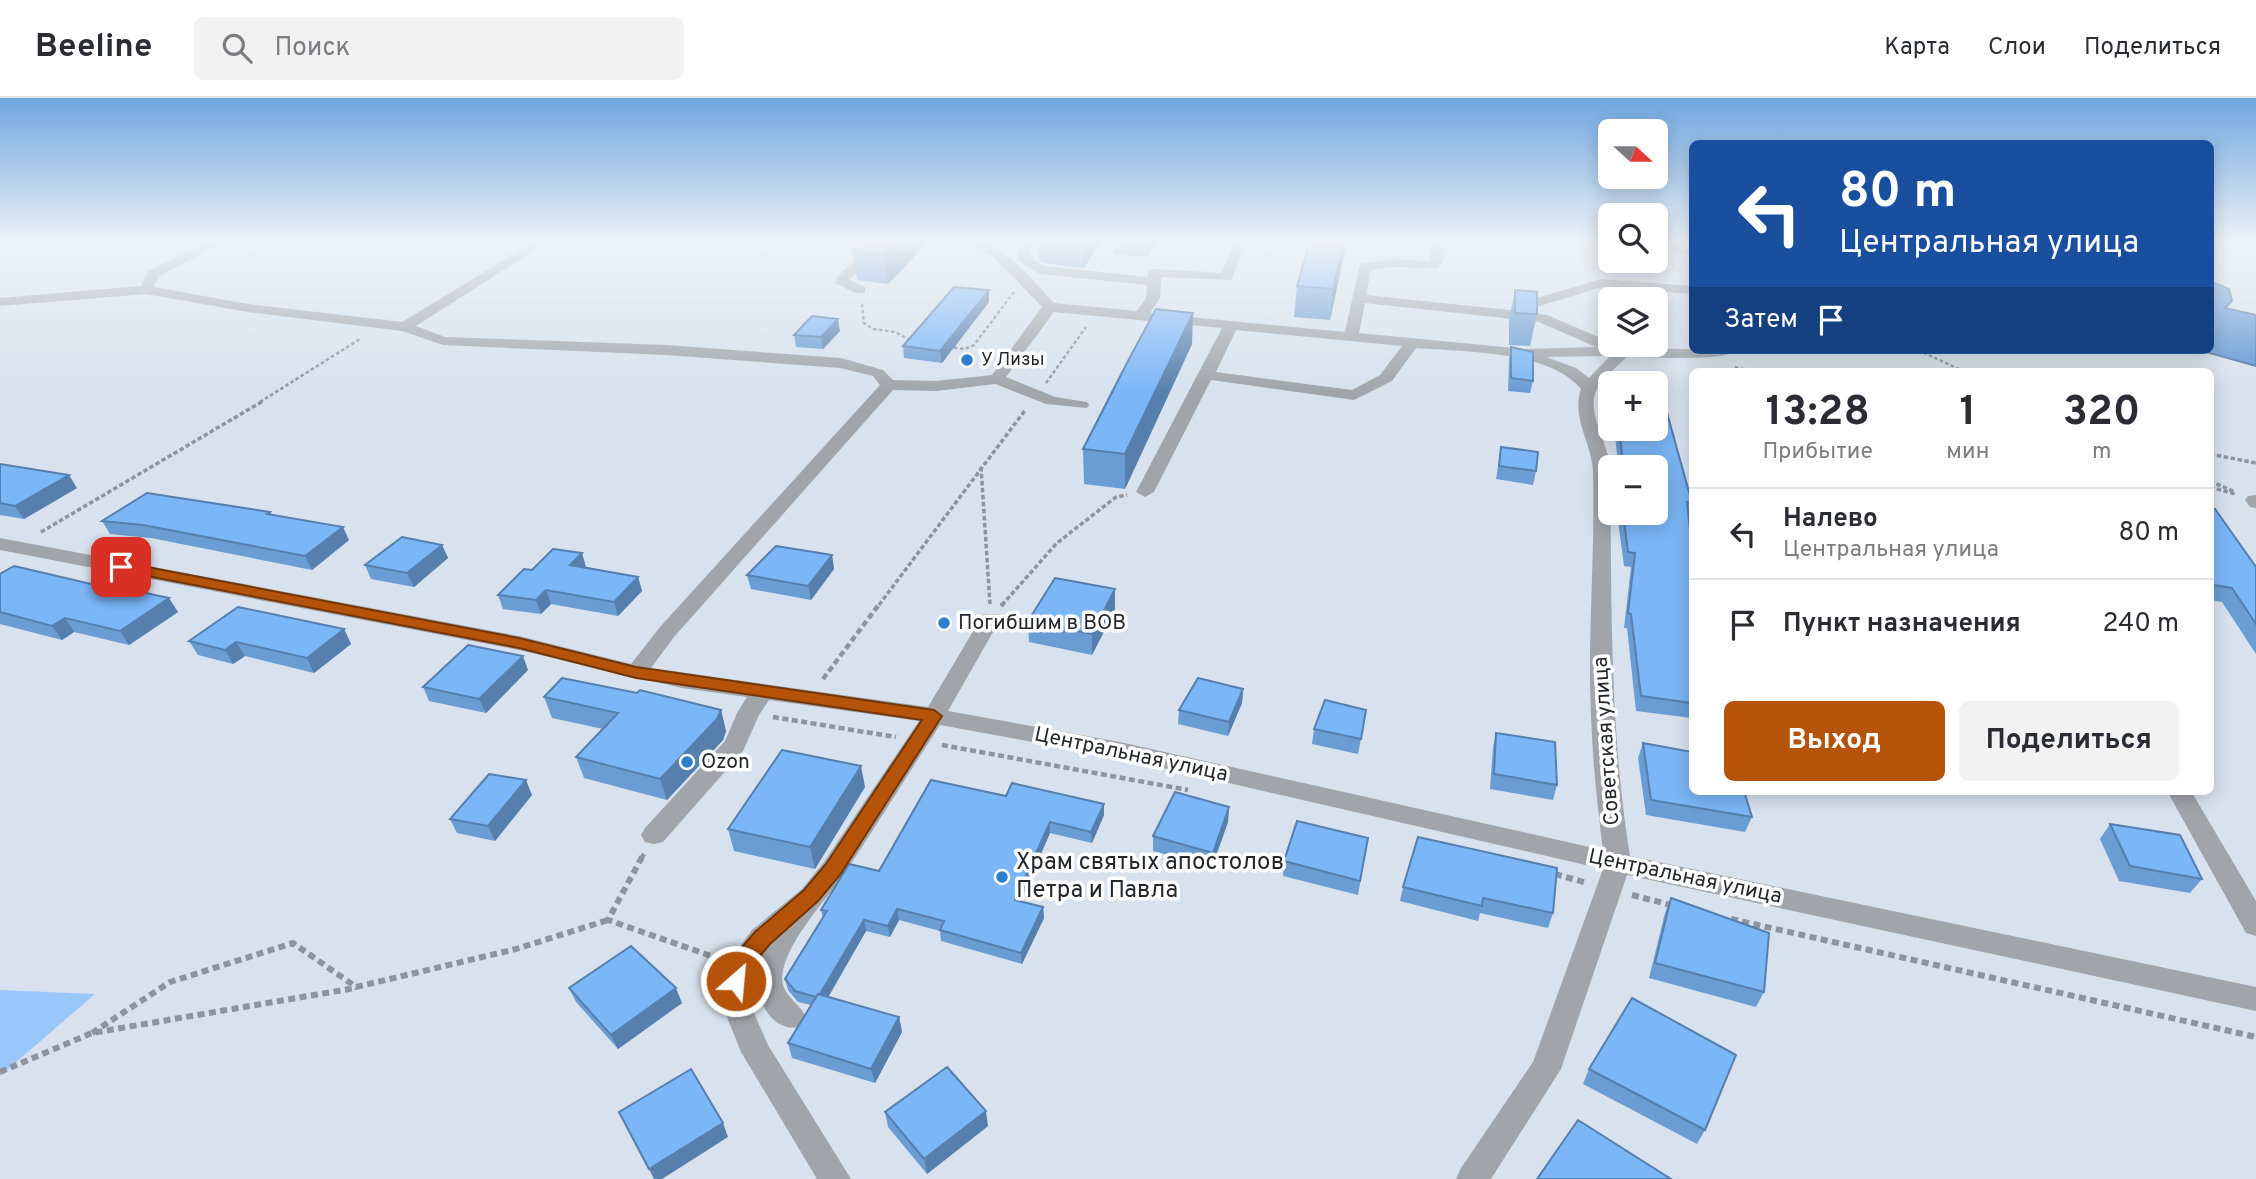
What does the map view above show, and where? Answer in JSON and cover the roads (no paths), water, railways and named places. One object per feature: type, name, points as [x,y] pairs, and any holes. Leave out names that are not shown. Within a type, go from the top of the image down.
[{"type":"street","points":[[0,302],[128,291]]},
{"type":"street","points":[[154,291],[248,308],[405,327],[443,341],[666,350],[841,363],[878,373],[889,386]]},
{"type":"street","points":[[405,327],[462,291]]},
{"type":"street","points":[[1034,291],[1050,307],[1524,354],[1564,350],[1598,352]]},
{"type":"street","points":[[1141,316],[1153,298],[1153,291]]},
{"type":"street","points":[[1351,337],[1360,291]]},
{"type":"street","points":[[1527,316],[1525,306],[1573,291]]},
{"type":"street","points":[[1359,298],[1542,318],[1598,342]]},
{"type":"street","points":[[998,379],[1050,307]]},
{"type":"street","points":[[1145,492],[1191,400],[1208,375],[1231,324]]},
{"type":"street","points":[[1208,375],[1354,394],[1386,378],[1412,343]]},
{"type":"street","points":[[1524,354],[1569,371],[1582,378],[1589,388],[1618,357]]},
{"type":"street","points":[[1668,354],[1689,354]]},
{"type":"street","points":[[636,672],[667,632],[889,386],[936,386],[998,379],[1037,395],[1081,405]]},
{"type":"street","name":"Советская улица","points":[[1472,1179],[1546,1069],[1618,863],[1608,795],[1601,671],[1602,468],[1595,436],[1585,413],[1589,388]]},
{"type":"street","name":"Центральная улица","points":[[8,545],[509,641],[636,672],[934,716],[1120,750],[1618,863],[2256,999]]},
{"type":"street","points":[[835,1179],[756,1052],[733,997],[739,966],[762,938],[811,895],[833,869],[934,716],[991,618]]},
{"type":"street","points":[[654,835],[735,745],[748,713],[763,692]]},
{"type":"street","points":[[2181,795],[2256,925]]},
{"type":"street","points":[[792,1017],[770,997],[767,981],[773,960],[811,895]]},
{"type":"place","name":"У Лизы","points":[[967,360]]},
{"type":"place","name":"Погибшим в ВОВ","points":[[944,623]]},
{"type":"place","name":"Ozon","points":[[687,762]]},
{"type":"place","name":"Храм святых апостолов Петра и Павла","points":[[1002,877]]}]
